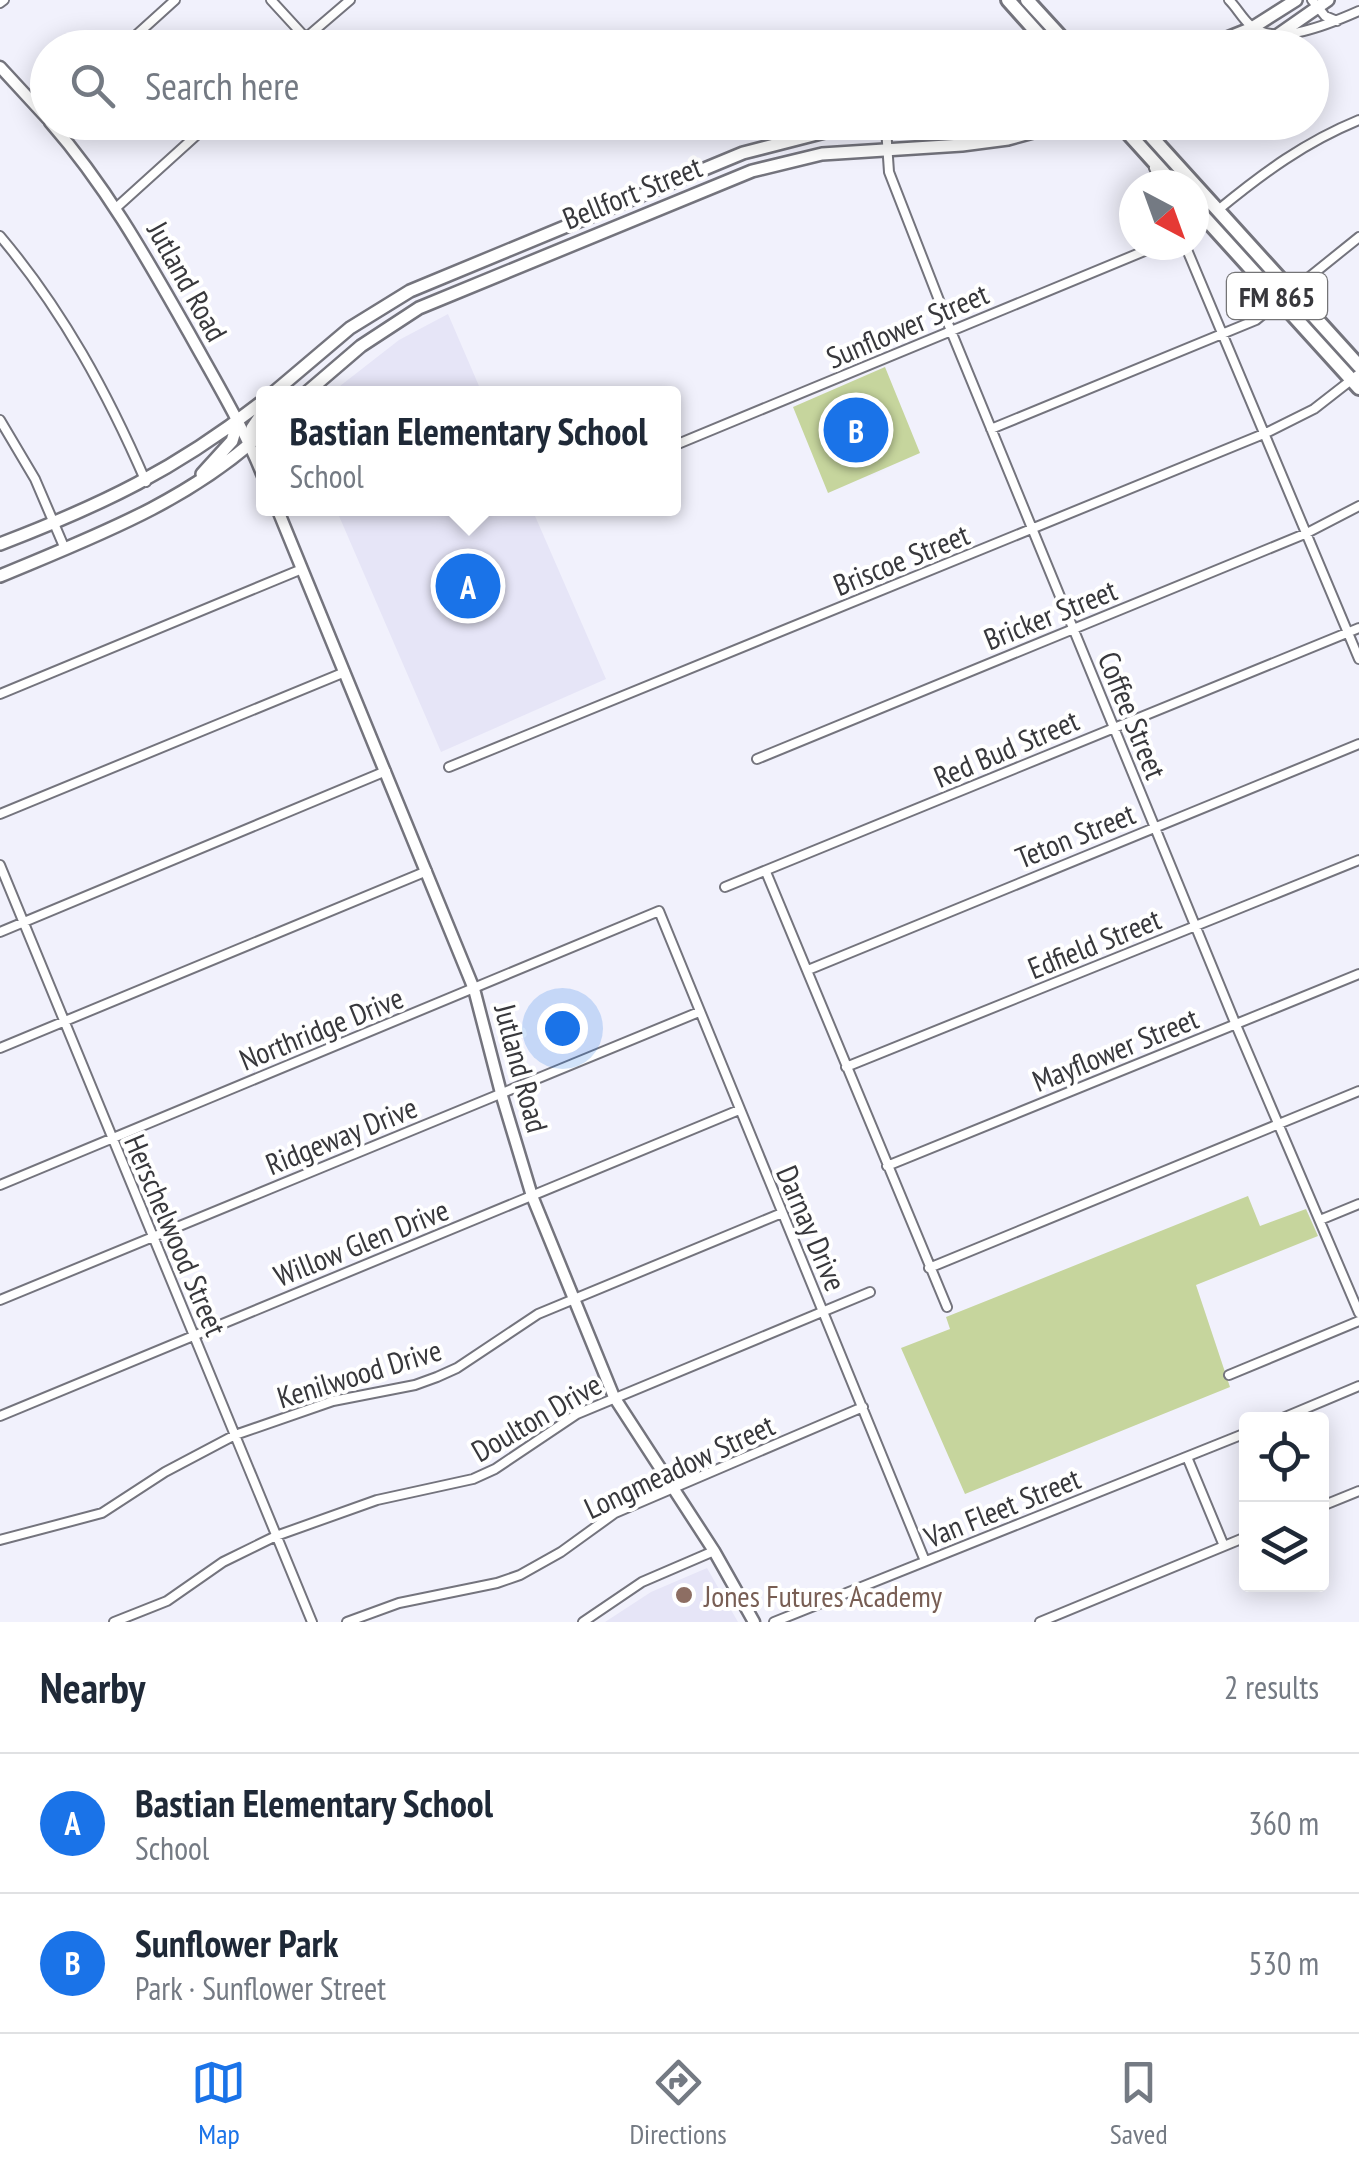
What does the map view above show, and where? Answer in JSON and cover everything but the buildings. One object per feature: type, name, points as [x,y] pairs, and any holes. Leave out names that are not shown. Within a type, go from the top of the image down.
[{"type":"main road","points":[[1008,0],[1035,30]]},
{"type":"main road","points":[[1028,0],[1055,30]]},
{"type":"main road","points":[[1247,30],[1296,0]]},
{"type":"main road","points":[[1283,30],[1319,3]]},
{"type":"main road","name":"Bellfort Street","points":[[283,386],[380,307],[410,291],[743,152],[792,140]]},
{"type":"main road","points":[[962,140],[962,145]]},
{"type":"main road","name":"Bellfort Street","points":[[315,386],[419,308],[752,171],[822,154],[1000,140]]},
{"type":"main road","points":[[1134,140],[1162,170]]},
{"type":"main road","name":"FM 865","points":[[1152,140],[1212,215],[1359,366]]},
{"type":"main road","points":[[743,152],[752,171]]},
{"type":"main road","points":[[631,198],[640,215]]},
{"type":"main road","points":[[521,242],[528,262]]},
{"type":"main road","points":[[410,291],[419,308]]},
{"type":"main road","name":"FM 865","points":[[1286,295],[1357,381]]},
{"type":"main road","points":[[320,353],[334,368]]},
{"type":"main road","points":[[0,544],[146,482],[188,457],[256,407]]},
{"type":"main road","points":[[184,492],[229,446],[238,421]]},
{"type":"main road","points":[[250,445],[256,422]]},
{"type":"main road","points":[[0,576],[184,492],[256,439]]},
{"type":"street","points":[[142,30],[175,0]]},
{"type":"street","points":[[271,0],[299,30]]},
{"type":"street","points":[[315,30],[350,0]]},
{"type":"street","points":[[1229,0],[1257,30]]},
{"type":"street","points":[[1237,8],[1246,0]]},
{"type":"street","points":[[1319,3],[1325,16],[1336,21]]},
{"type":"street","points":[[1301,30],[1359,12]]},
{"type":"street","name":"Jutland Road","points":[[0,67],[30,100]]},
{"type":"street","points":[[1329,132],[1359,120]]},
{"type":"street","name":"Jutland Road","points":[[64,140],[117,207],[256,459]]},
{"type":"street","points":[[117,207],[191,140]]},
{"type":"street","name":"Coffee Street","points":[[886,140],[900,203],[950,331],[1359,1314]]},
{"type":"street","points":[[1209,217],[1272,165],[1314,140]]},
{"type":"street","points":[[1151,158],[1155,170]]},
{"type":"street","points":[[0,236],[39,284],[87,358],[146,482]]},
{"type":"street","points":[[992,429],[1256,320],[1359,237]]},
{"type":"street","name":"Sunflower Street","points":[[681,443],[1123,260]]},
{"type":"street","points":[[1192,260],[1359,659]]},
{"type":"street","name":"Briscoe Street","points":[[449,766],[1266,434],[1357,381]]},
{"type":"street","points":[[0,420],[35,479],[65,548]]},
{"type":"street","name":"Bricker Street","points":[[757,759],[1306,533],[1359,506]]},
{"type":"street","name":"Jutland Road","points":[[280,516],[474,989],[500,1093],[532,1196],[572,1299],[614,1397],[714,1551],[754,1622]]},
{"type":"street","points":[[0,694],[302,569]]},
{"type":"street","name":"Red Bud Street","points":[[725,887],[1359,628]]},
{"type":"street","points":[[0,814],[345,672]]},
{"type":"street","name":"Teton Street","points":[[808,970],[1359,744]]},
{"type":"street","points":[[0,932],[386,771]]},
{"type":"street","name":"Edfield Street","points":[[846,1067],[1359,860]]},
{"type":"street","name":"Herschelwood Street","points":[[0,865],[312,1622]]},
{"type":"street","points":[[0,1048],[426,870]]},
{"type":"street","points":[[766,872],[947,1307]]},
{"type":"street","name":"Northridge Drive","points":[[0,1185],[660,911]]},
{"type":"street","name":"Darnay Drive","points":[[660,911],[925,1562]]},
{"type":"street","name":"Mayflower Street","points":[[888,1166],[1359,974]]},
{"type":"street","name":"Ridgeway Drive","points":[[0,1300],[699,1012]]},
{"type":"street","points":[[929,1268],[1359,1091]]},
{"type":"street","name":"Willow Glen Drive","points":[[0,1416],[739,1110]]},
{"type":"street","points":[[1320,1220],[1359,1204]]},
{"type":"street","name":"Kenilwood Drive","points":[[0,1540],[102,1513],[165,1472],[234,1435],[332,1401],[437,1377],[538,1314],[782,1213]]},
{"type":"street","name":"Doulton Drive","points":[[114,1622],[167,1601],[223,1562],[276,1536],[377,1500],[473,1479],[495,1469],[577,1414],[870,1292]]},
{"type":"street","points":[[1229,1375],[1359,1321]]},
{"type":"street","points":[[1297,1412],[1359,1386]]},
{"type":"street","name":"Longmeadow Street","points":[[346,1622],[399,1603],[520,1575],[615,1513],[863,1408]]},
{"type":"street","name":"Van Fleet Street","points":[[774,1622],[1239,1435]]},
{"type":"street","points":[[1187,1457],[1224,1546]]},
{"type":"street","points":[[1329,1503],[1359,1491]]},
{"type":"street","points":[[1040,1622],[1239,1540]]},
{"type":"street","points":[[584,1622],[642,1582],[714,1551]]},
{"type":"shaded area","points":[[448,314],[479,386],[340,386],[399,340]]},
{"type":"shaded area","points":[[339,516],[535,516],[606,679],[441,752]]},
{"type":"shaded area","name":"Jones Futures Academy","points":[[707,1568],[738,1622],[605,1622],[651,1592]]},
{"type":"green space","points":[[885,367],[920,453],[828,493],[793,407]]},
{"type":"green space","points":[[1248,1196],[1260,1226],[1306,1209],[1318,1236],[1196,1285],[1230,1387],[965,1494],[901,1348],[950,1329],[946,1317]]},
{"type":"place","name":"Sunflower Park","points":[[856,430]]},
{"type":"place","name":"Bastian Elementary School","points":[[468,586]]},
{"type":"place","name":"Jones Futures Academy","points":[[684,1595]]}]
